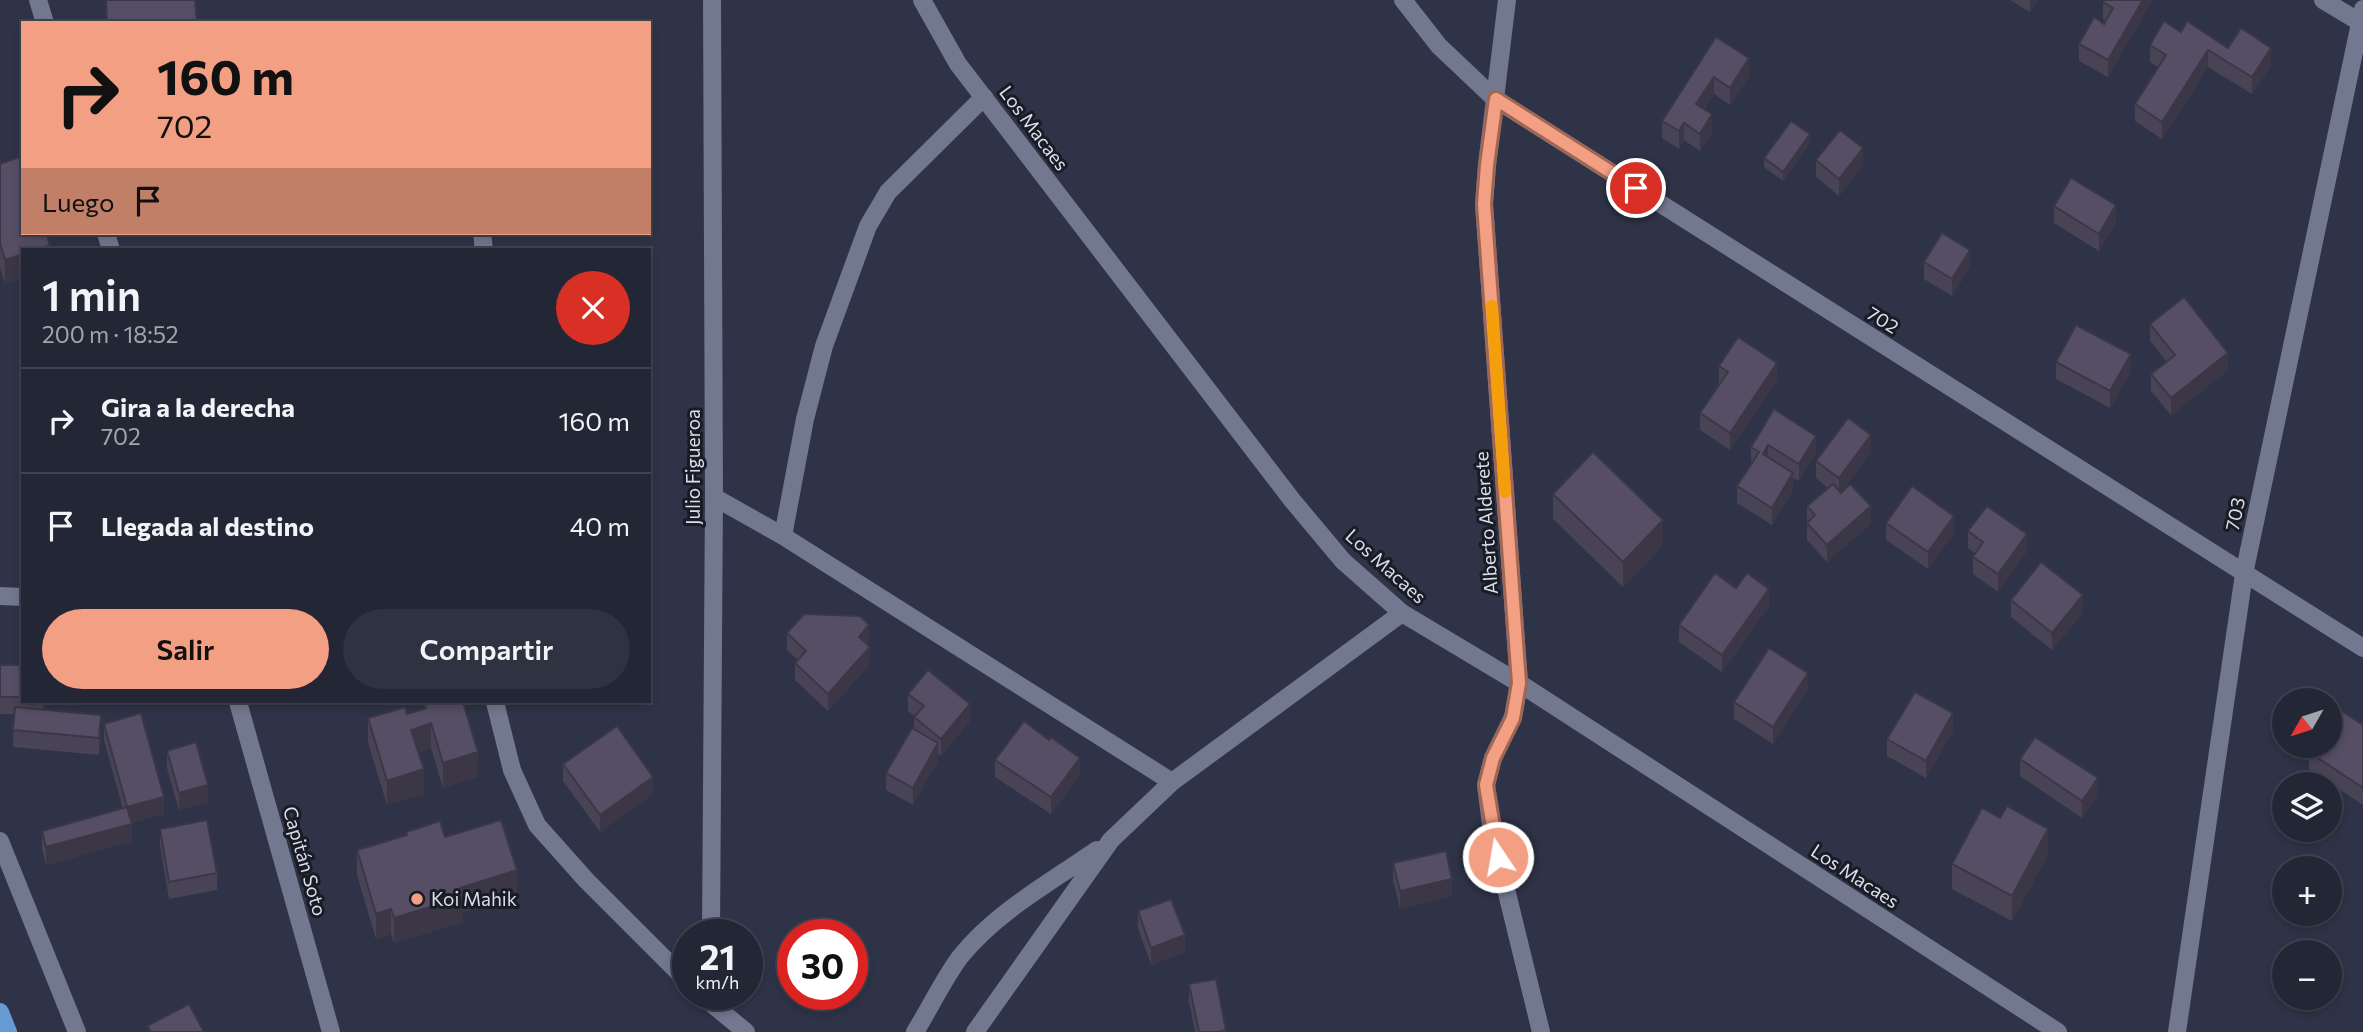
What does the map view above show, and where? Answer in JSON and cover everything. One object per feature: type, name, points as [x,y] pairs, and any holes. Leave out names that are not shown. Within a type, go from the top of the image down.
[{"type":"main road","points":[[0,1012],[8,1032]]},
{"type":"street","points":[[38,0],[44,21]]},
{"type":"street","name":"Julio Figueroa","points":[[711,919],[714,498],[712,0]]},
{"type":"street","name":"Los Macaes","points":[[922,0],[958,64],[1292,500],[1343,561],[1402,613],[1519,683],[2058,1032]]},
{"type":"street","name":"702","points":[[1403,0],[1439,46],[1496,99],[2363,648]]},
{"type":"street","name":"Alberto Alderete","points":[[1507,0],[1484,204],[1519,683],[1513,718],[1493,758],[1486,785],[1492,832],[1541,1032]]},
{"type":"street","points":[[2323,0],[2362,18]]},
{"type":"street","name":"703","points":[[2177,1032],[2244,574],[2362,18]]},
{"type":"street","points":[[783,536],[805,419],[824,346],[868,226],[888,192],[984,97]]},
{"type":"street","points":[[714,498],[783,536],[1172,782]]},
{"type":"street","points":[[0,597],[21,597]]},
{"type":"street","points":[[915,1032],[960,958],[1007,913],[1111,840],[1172,782],[1402,613]]},
{"type":"street","name":"Capitán Soto","points":[[238,703],[331,1032]]},
{"type":"street","points":[[495,703],[512,770],[537,825],[586,880],[672,966]]},
{"type":"street","points":[[975,1032],[1111,840]]},
{"type":"street","points":[[0,841],[77,1032]]},
{"type":"street","points":[[720,1010],[746,1032]]},
{"type":"building","points":[[106,0],[195,0],[197,21],[107,21]]},
{"type":"building","points":[[2143,0],[2108,60],[2079,44],[2094,17],[2104,24],[2113,8],[2103,2]]},
{"type":"building","points":[[2164,21],[2181,32],[2187,21],[2228,48],[2241,28],[2271,48],[2252,77],[2208,50],[2162,122],[2135,104],[2166,55],[2150,45]]},
{"type":"building","points":[[1716,37],[1749,58],[1730,88],[1714,77],[1696,104],[1712,114],[1700,134],[1684,123],[1679,131],[1662,121]]},
{"type":"building","points":[[1791,121],[1810,134],[1783,172],[1764,158]]},
{"type":"building","points":[[1840,130],[1863,148],[1839,179],[1816,160]]},
{"type":"building","points":[[21,156],[21,235],[47,235],[50,245],[21,248],[21,255],[5,260],[0,243],[0,164]]},
{"type":"building","points":[[2071,178],[2116,205],[2099,234],[2054,206]]},
{"type":"building","points":[[1942,233],[1970,250],[1952,279],[1924,262]]},
{"type":"building","points":[[2184,297],[2228,353],[2171,398],[2151,374],[2175,355],[2150,324]]},
{"type":"building","points":[[2076,325],[2131,354],[2110,391],[2056,362]]},
{"type":"building","points":[[1738,337],[1777,363],[1730,433],[1700,413],[1728,372],[1719,366]]},
{"type":"building","points":[[1774,409],[1816,436],[1799,464],[1768,445],[1763,454],[1793,473],[1772,508],[1737,486],[1759,452],[1751,447]]},
{"type":"building","points":[[1848,418],[1871,435],[1839,478],[1816,461]]},
{"type":"building","points":[[1593,452],[1663,520],[1623,562],[1553,494]]},
{"type":"building","points":[[1833,484],[1841,493],[1850,484],[1871,506],[1827,545],[1807,523],[1815,515],[1807,506]]},
{"type":"building","points":[[1912,486],[1954,516],[1928,552],[1886,523]]},
{"type":"building","points":[[1987,506],[2027,534],[1998,574],[1973,557],[1983,542],[1968,531]]},
{"type":"building","points":[[2041,562],[2083,595],[2052,633],[2011,600]]},
{"type":"building","points":[[1715,573],[1736,588],[1747,573],[1769,589],[1722,655],[1679,625]]},
{"type":"building","points":[[804,614],[860,616],[869,625],[859,637],[870,647],[828,694],[795,663],[806,651],[787,633]]},
{"type":"building","points":[[1769,648],[1808,673],[1773,727],[1734,702]]},
{"type":"building","points":[[0,665],[21,665],[21,697],[0,697]]},
{"type":"building","points":[[928,670],[970,704],[941,739],[914,717],[924,706],[908,694]]},
{"type":"building","points":[[1915,692],[1953,713],[1926,761],[1887,739]]},
{"type":"building","points":[[424,703],[463,703],[478,752],[443,763],[431,723],[411,730],[424,769],[387,781],[368,718],[405,707],[407,714],[426,708]]},
{"type":"building","points":[[15,707],[101,715],[99,738],[13,730]]},
{"type":"building","points":[[2342,711],[2363,725],[2363,788],[2318,758],[2342,758]]},
{"type":"building","points":[[141,713],[164,797],[127,807],[104,724]]},
{"type":"building","points":[[1024,721],[1080,758],[1051,797],[995,760]]},
{"type":"building","points":[[617,726],[653,777],[600,815],[563,764]]},
{"type":"building","points":[[912,728],[938,743],[913,788],[886,773]]},
{"type":"building","points":[[2035,737],[2098,778],[2082,801],[2020,759]]},
{"type":"building","points":[[196,742],[208,785],[179,793],[167,751]]},
{"type":"building","points":[[2007,806],[2048,829],[2012,896],[1952,864],[1982,808],[2000,818]]},
{"type":"building","points":[[127,807],[132,824],[46,847],[42,831]]},
{"type":"building","points":[[207,820],[217,873],[169,882],[160,829]]},
{"type":"building","points":[[501,820],[517,870],[460,888],[463,897],[394,918],[391,909],[376,914],[357,850],[407,835],[406,832],[440,821],[445,837]]},
{"type":"building","points":[[1446,851],[1452,879],[1400,891],[1393,863]]},
{"type":"building","points":[[1171,899],[1185,935],[1151,948],[1138,911]]},
{"type":"building","points":[[1216,979],[1226,1030],[1199,1032],[1189,984]]},
{"type":"building","points":[[189,1004],[204,1032],[151,1032],[147,1026]]},
{"type":"slow traffic","points":[[1492,306],[1505,492]]},
{"type":"place","name":"Koi Mahik","points":[[417,899]]},
{"type":"route","points":[[1498,857],[1486,785],[1493,758],[1513,718],[1519,683],[1484,204],[1496,99],[1636,188]]}]
